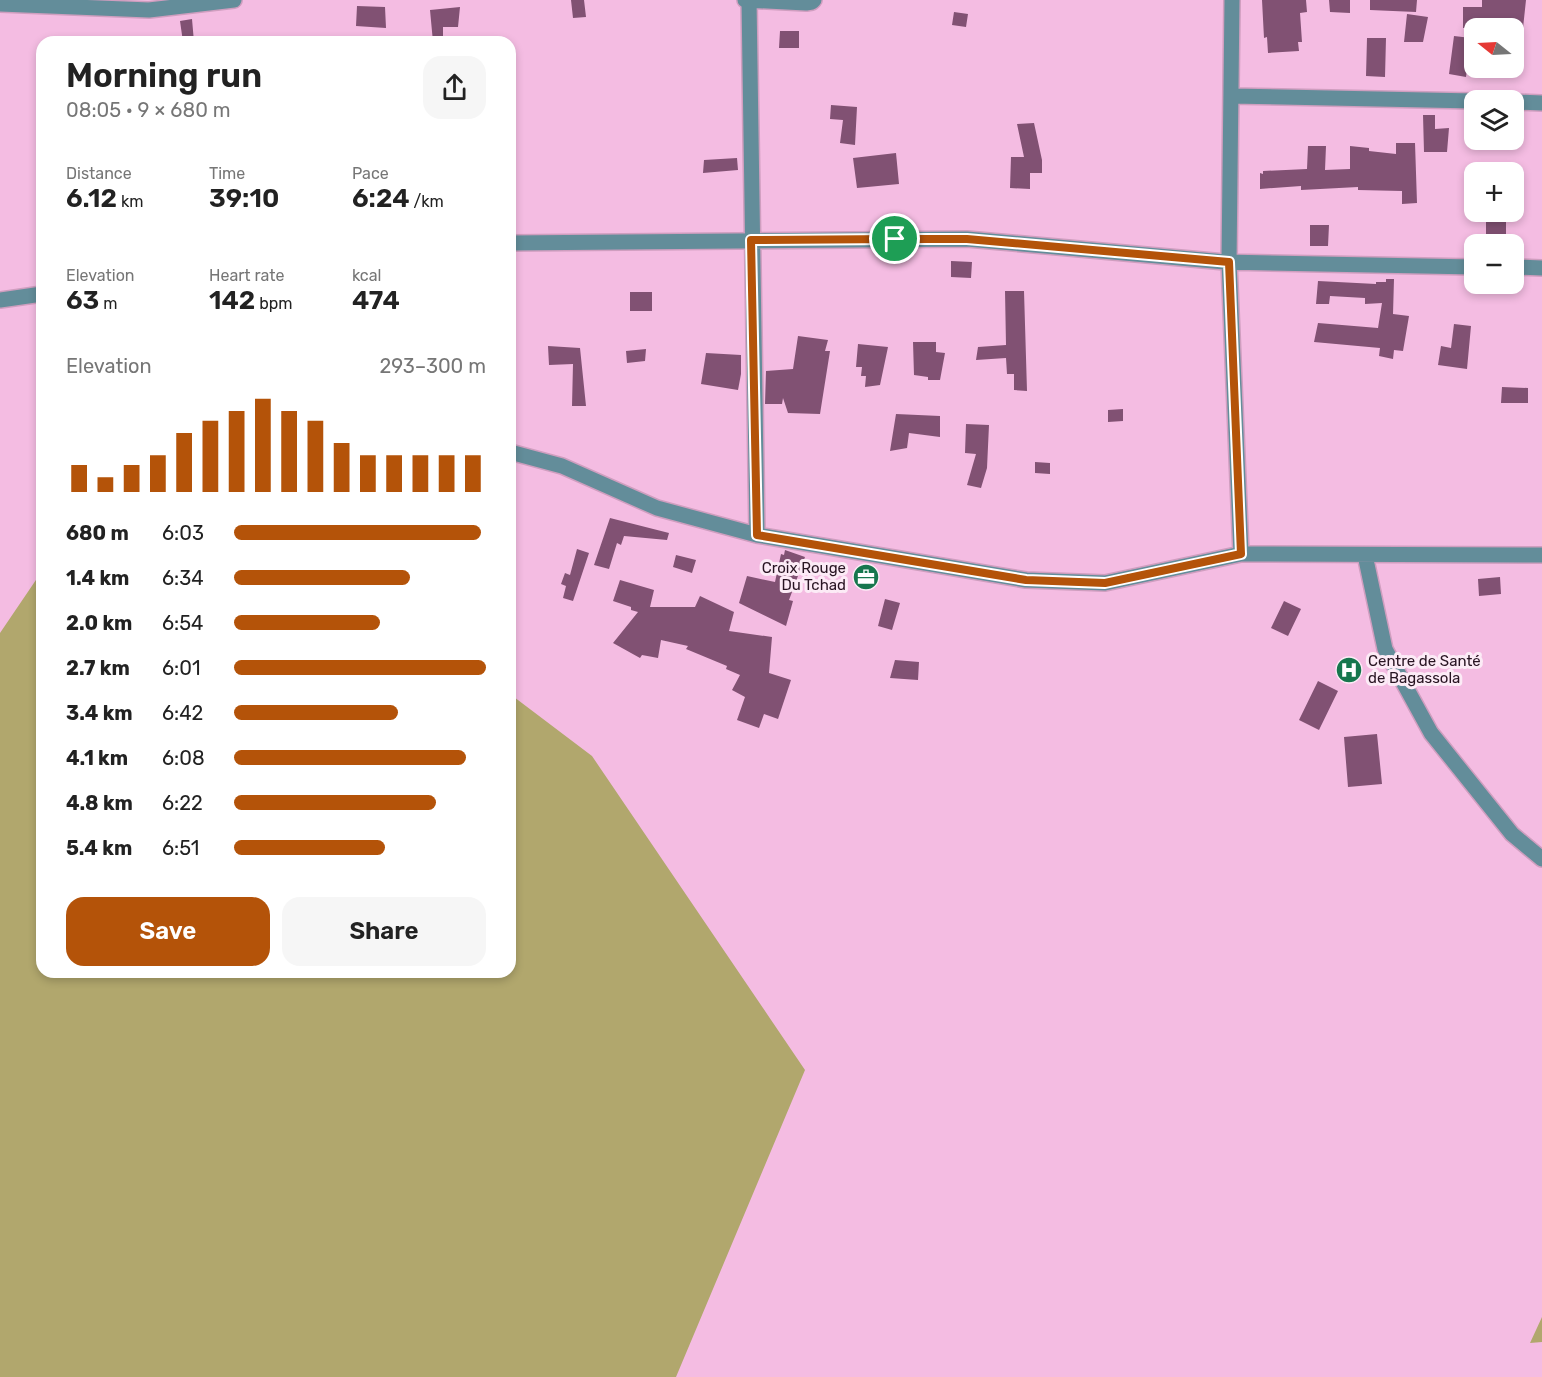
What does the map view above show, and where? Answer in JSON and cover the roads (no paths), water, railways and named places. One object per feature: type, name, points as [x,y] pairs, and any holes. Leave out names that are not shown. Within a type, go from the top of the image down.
[{"type":"street","points":[[0,4],[25,3],[149,10],[234,0]]},
{"type":"street","points":[[757,535],[748,0],[806,3],[814,0]]},
{"type":"street","points":[[1232,0],[1229,262],[1241,554]]},
{"type":"street","points":[[1231,96],[1464,101]]},
{"type":"street","points":[[1524,102],[1542,103]]},
{"type":"street","points":[[516,243],[967,239],[1229,262],[1464,267]]},
{"type":"street","points":[[1524,267],[1542,268]]},
{"type":"street","points":[[0,300],[36,295]]},
{"type":"street","points":[[516,454],[562,466],[657,508],[757,535],[1026,580],[1105,583],[1241,554],[1542,555]]},
{"type":"street","points":[[1365,555],[1385,649],[1431,733],[1512,834],[1542,859]]},
{"type":"place","name":"Croix Rouge Du Tchad","points":[[866,577]]},
{"type":"place","name":"Centre de Santé de Bagassola","points":[[1349,670]]}]
